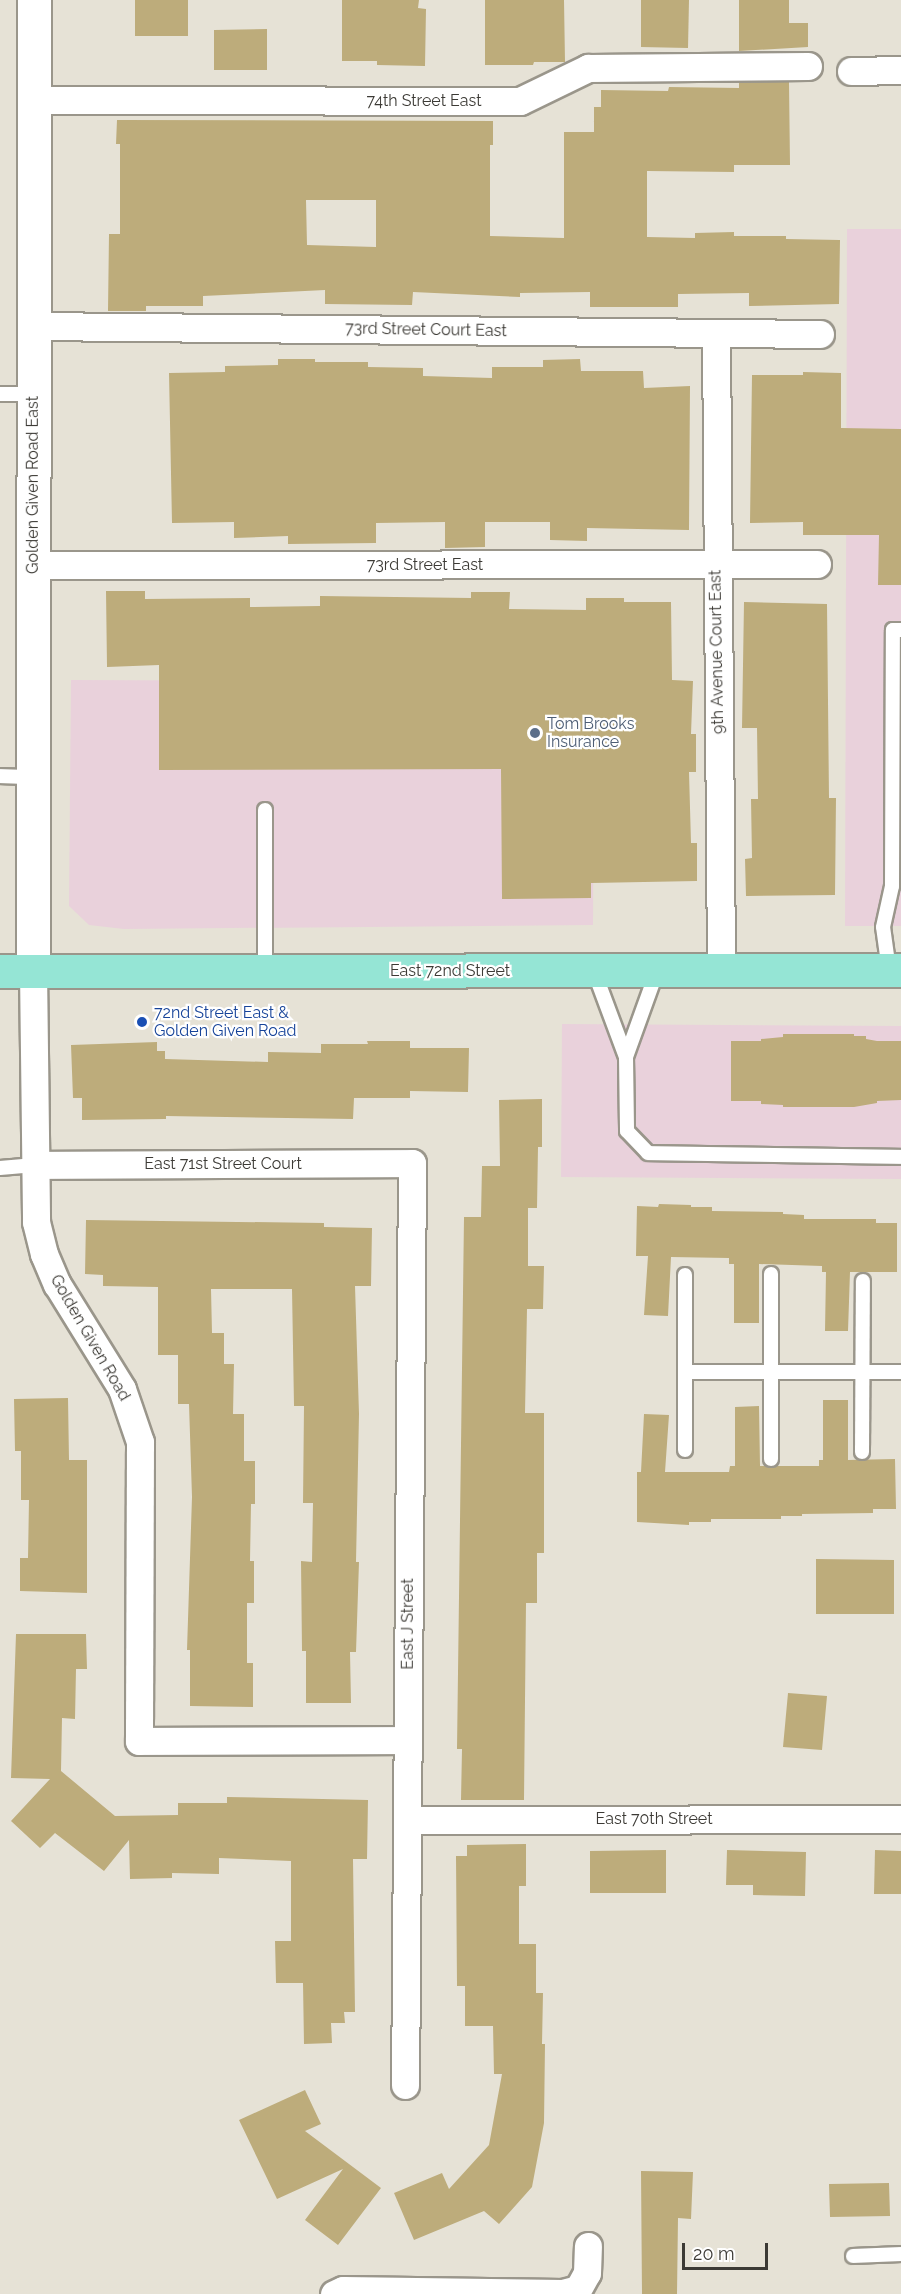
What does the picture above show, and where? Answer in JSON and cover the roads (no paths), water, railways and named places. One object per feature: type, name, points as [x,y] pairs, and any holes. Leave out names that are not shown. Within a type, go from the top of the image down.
[{"type":"main road","name":"East 72nd Street","points":[[0,971],[895,970]]},
{"type":"street","name":"Golden Given Road East","points":[[33,970],[34,0]]},
{"type":"street","name":"74th Street East","points":[[33,100],[520,101],[588,68],[808,66]]},
{"type":"street","points":[[851,71],[901,70]]},
{"type":"street","name":"73rd Street Court East","points":[[33,326],[820,334]]},
{"type":"street","name":"9th Avenue Court East","points":[[716,333],[720,971]]},
{"type":"street","name":"73rd Street East","points":[[33,565],[817,564]]},
{"type":"street","name":"Golden Given Road","points":[[33,970],[36,1222],[44,1254],[70,1307],[122,1389],[140,1442],[139,1741],[408,1740]]},
{"type":"street","name":"East 71st Street Court","points":[[35,1165],[412,1163]]},
{"type":"street","name":"East J Street","points":[[405,2085],[412,1163]]},
{"type":"street","name":"East 70th Street","points":[[407,1820],[901,1819]]},
{"type":"street","points":[[334,2294],[343,2290],[562,2294],[578,2289],[587,2273],[588,2246]]},
{"type":"lane","points":[[0,394],[33,394]]},
{"type":"lane","points":[[895,970],[883,927],[897,886],[893,630],[901,630]]},
{"type":"lane","points":[[0,776],[33,777]]},
{"type":"lane","points":[[265,810],[265,971]]},
{"type":"lane","points":[[594,971],[626,1057],[627,1131],[648,1153],[901,1156]]},
{"type":"lane","points":[[626,1057],[657,971]]},
{"type":"lane","points":[[0,1168],[35,1165]]},
{"type":"lane","points":[[771,1274],[771,1459]]},
{"type":"lane","points":[[685,1275],[685,1450]]},
{"type":"lane","points":[[862,1452],[863,1281]]},
{"type":"lane","points":[[685,1372],[901,1372]]},
{"type":"lane","points":[[853,2256],[901,2254]]},
{"type":"place","name":"Tom Brooks Insurance","points":[[535,733]]},
{"type":"place","name":"72nd Street East & Golden Given Road","points":[[142,1022]]}]
